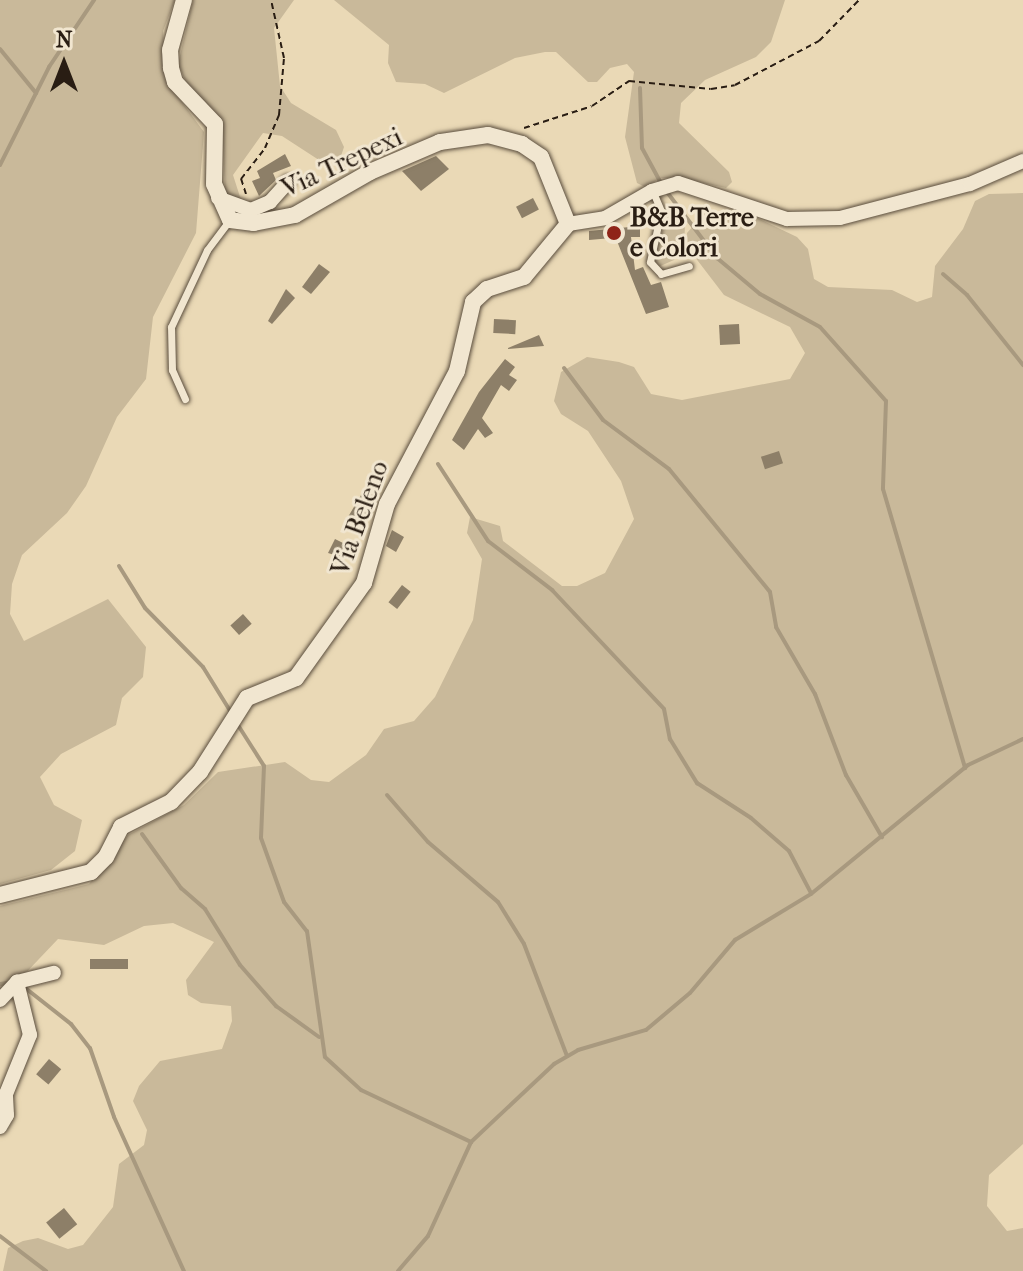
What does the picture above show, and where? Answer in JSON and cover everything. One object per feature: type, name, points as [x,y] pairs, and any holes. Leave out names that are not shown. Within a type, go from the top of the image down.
[{"type":"street","points":[[184,0],[172,36],[171,68],[175,82],[215,124],[212,170],[218,198],[230,220]]},
{"type":"street","name":"Via Trepexi","points":[[230,220],[254,223],[295,215],[370,172],[440,142],[465,135],[501,137],[541,157],[568,224]]},
{"type":"street","points":[[568,224],[627,209],[652,191],[678,183],[763,213],[813,220],[869,211],[906,197],[970,184],[1023,161]]},
{"type":"street","points":[[218,198],[251,210],[270,202],[288,182]]},
{"type":"street","name":"Via Beleno","points":[[0,895],[91,872],[106,857],[121,827],[171,802],[200,772],[247,698],[296,678],[364,583],[387,504],[457,371],[473,302],[487,289],[524,277],[568,224]]},
{"type":"street","points":[[0,1000],[17,982],[54,973]]},
{"type":"street","points":[[0,1127],[7,1115],[6,1094],[30,1035],[17,982]]},
{"type":"lane","points":[[652,191],[661,211],[650,262],[661,274],[689,266]]},
{"type":"lane","points":[[185,399],[172,370],[171,327],[207,250],[230,220]]},
{"type":"path","points":[[251,210],[241,179],[265,148],[279,115],[284,58],[271,0]]},
{"type":"path","points":[[501,137],[592,106],[629,81],[711,89],[735,85],[819,41],[859,0]]},
{"type":"shaded area","points":[[0,0],[175,0],[163,31],[167,82],[204,132],[196,233],[153,317],[146,379],[117,417],[86,486],[67,513],[22,555],[12,584],[10,614],[24,641],[108,599],[146,647],[143,677],[122,698],[116,725],[61,754],[40,777],[54,805],[82,820],[75,851],[51,870],[0,884]]},
{"type":"shaded area","points":[[193,0],[294,0],[274,28],[280,86],[291,103],[336,130],[344,147],[341,156],[322,162],[282,136],[263,133],[233,175],[241,200],[225,193],[222,120],[186,82],[178,64]]},
{"type":"shaded area","points":[[334,0],[785,0],[771,42],[756,57],[705,80],[681,103],[679,123],[729,172],[732,182],[726,188],[680,178],[661,178],[645,187],[637,183],[625,137],[634,72],[627,64],[610,68],[597,82],[588,82],[556,52],[545,52],[515,58],[444,93],[425,84],[396,82],[388,63],[389,45]]},
{"type":"shaded area","points":[[1023,193],[1023,1144],[989,1175],[987,1206],[1007,1231],[1023,1228],[1023,1271],[3,1271],[8,1248],[23,1241],[38,1238],[68,1249],[83,1245],[113,1207],[119,1164],[144,1145],[147,1130],[133,1101],[139,1086],[160,1061],[222,1049],[232,1021],[231,1006],[201,1003],[188,995],[186,980],[214,942],[173,923],[144,926],[104,945],[58,939],[0,1000],[0,906],[89,884],[128,835],[184,805],[218,772],[285,762],[311,780],[329,782],[366,755],[384,729],[414,721],[435,697],[473,620],[482,559],[467,533],[470,517],[500,526],[503,541],[562,586],[577,586],[605,573],[634,519],[621,481],[588,431],[561,414],[554,401],[561,372],[587,357],[619,362],[634,367],[651,394],[682,400],[790,379],[805,353],[790,327],[724,295],[688,248],[687,233],[707,210],[755,217],[797,237],[808,249],[814,279],[828,287],[892,290],[917,302],[932,297],[935,266],[963,229],[975,201],[989,194]]},
{"type":"shaded area","points":[[672,217],[685,226],[684,245],[674,260],[658,267],[654,258],[665,222]]},
{"type":"building","points":[[285,154],[291,166],[273,173],[276,180],[259,196],[252,181],[260,178],[257,171]]},
{"type":"building","points":[[436,156],[449,169],[421,191],[402,171]]},
{"type":"building","points":[[533,198],[539,210],[522,218],[516,207]]},
{"type":"building","points":[[640,226],[640,237],[631,237],[635,270],[643,267],[651,285],[661,282],[669,307],[646,314],[613,231],[612,238],[589,240],[589,231]]},
{"type":"building","points":[[319,264],[330,272],[311,294],[302,287]]},
{"type":"building","points":[[286,289],[295,298],[272,324],[268,321]]},
{"type":"building","points":[[494,319],[516,320],[515,334],[493,333]]},
{"type":"building","points":[[739,324],[740,344],[720,345],[719,325]]},
{"type":"building","points":[[539,335],[544,346],[508,349],[508,348]]},
{"type":"building","points":[[505,359],[515,367],[509,375],[517,380],[509,391],[501,385],[482,418],[493,433],[485,438],[478,429],[464,450],[452,440],[479,392]]},
{"type":"building","points":[[779,451],[783,463],[765,469],[761,457]]},
{"type":"building","points":[[364,490],[373,495],[366,508],[372,512],[365,525],[357,521],[353,528],[345,522]]},
{"type":"building","points":[[392,530],[404,537],[396,552],[386,546]]},
{"type":"building","points":[[335,539],[347,545],[341,557],[328,553]]},
{"type":"building","points":[[402,585],[411,592],[397,609],[388,602]]},
{"type":"building","points":[[243,614],[252,624],[239,635],[230,625]]},
{"type":"building","points":[[90,959],[128,959],[128,969],[90,969]]},
{"type":"building","points":[[49,1059],[61,1069],[48,1085],[36,1074]]},
{"type":"building","points":[[64,1208],[77,1224],[59,1239],[46,1222]]},
{"type":"waterway","points":[[0,165],[49,67],[94,0]]},
{"type":"waterway","points":[[0,49],[36,93]]},
{"type":"waterway","points":[[640,88],[642,148],[662,185]]},
{"type":"waterway","points":[[667,192],[717,258],[760,294],[820,327],[886,401],[883,489],[965,768]]},
{"type":"waterway","points":[[943,274],[967,295],[1023,365]]},
{"type":"waterway","points":[[564,368],[603,420],[669,469],[770,592],[776,627],[815,694],[846,775],[882,837]]},
{"type":"waterway","points":[[438,464],[488,541],[552,590],[664,709],[670,739],[697,783],[751,818],[789,851],[811,893]]},
{"type":"waterway","points":[[119,566],[145,608],[203,667],[232,714]]},
{"type":"waterway","points":[[236,722],[264,766],[261,838],[284,902],[307,931],[325,1057],[361,1090],[471,1142]]},
{"type":"waterway","points":[[398,1271],[428,1236],[471,1142],[554,1064],[578,1050],[646,1030],[690,993],[735,940],[811,894],[968,765],[1023,739]]},
{"type":"waterway","points":[[387,795],[428,842],[498,902],[524,944],[567,1056]]},
{"type":"waterway","points":[[142,834],[181,888],[205,909],[240,965],[276,1006],[319,1037]]},
{"type":"waterway","points":[[0,984],[13,982]]},
{"type":"waterway","points":[[24,987],[71,1024],[90,1048],[114,1117],[184,1271]]},
{"type":"waterway","points":[[0,1236],[46,1271]]},
{"type":"place","name":"B&B Terre e Colori","points":[[614,233]]}]
